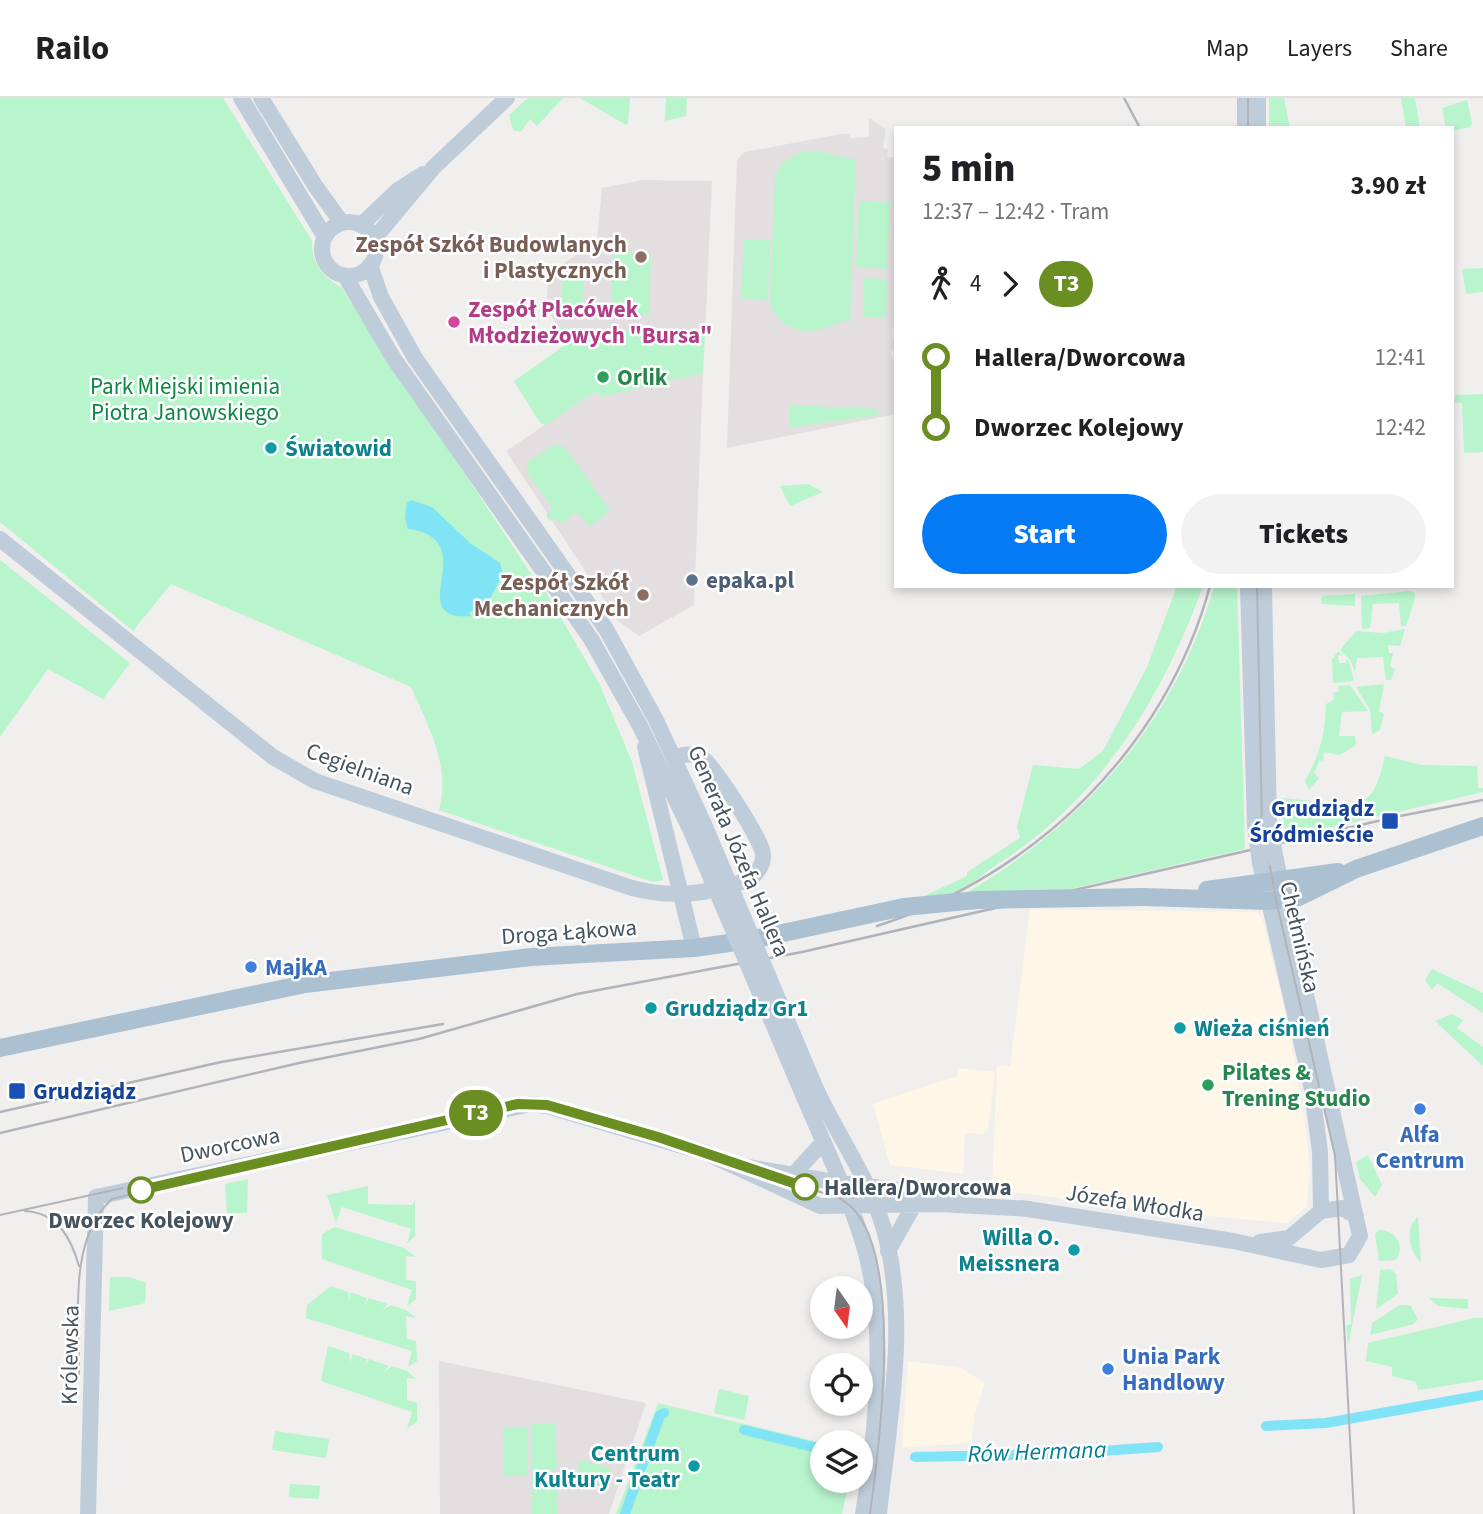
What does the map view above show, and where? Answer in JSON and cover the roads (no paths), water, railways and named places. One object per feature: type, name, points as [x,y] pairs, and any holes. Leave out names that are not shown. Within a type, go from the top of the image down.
[{"type":"main road","points":[[241,98],[325,237],[323,257],[328,266],[345,275],[363,271],[370,265],[375,252],[374,239],[361,225],[342,223],[325,237]]},
{"type":"main road","points":[[261,98],[316,187],[342,223]]},
{"type":"main road","points":[[374,239],[434,167],[507,98]]},
{"type":"main road","points":[[1245,98],[1245,126]]},
{"type":"main road","points":[[1258,98],[1258,126]]},
{"type":"main road","points":[[361,225],[398,190],[434,167]]},
{"type":"main road","name":"Generała Józefa Hallera","points":[[370,265],[381,298],[415,358],[606,629],[675,758],[698,827],[811,1094],[876,1205],[888,1251],[896,1310],[896,1342],[880,1514]]},
{"type":"main road","name":"Generała Józefa Hallera","points":[[345,275],[414,389],[577,618],[698,827]]},
{"type":"main road","name":"Cegielniana","points":[[0,539],[295,771],[338,789],[632,888],[660,895],[681,895],[752,878],[761,866],[763,853],[756,836],[704,760],[685,754],[675,758]]},
{"type":"main road","name":"Chełmińska","points":[[1248,588],[1262,823],[1311,1084],[1320,1152],[1321,1211]]},
{"type":"main road","name":"Chełmińska","points":[[1262,823],[1264,588]]},
{"type":"main road","points":[[640,726],[694,948]]},
{"type":"main road","points":[[1274,892],[1356,869],[1483,825]]},
{"type":"main road","points":[[1274,892],[1316,890],[1356,869]]},
{"type":"main road","name":"Chełmińska","points":[[1290,927],[1296,905],[1316,890]]},
{"type":"main road","name":"Chełmińska","points":[[1274,892],[1290,927],[1360,1236],[1356,1248],[1341,1258],[1328,1260]]},
{"type":"main road","name":"Droga Łąkowa","points":[[0,1048],[305,985],[531,957],[694,948],[750,940],[840,920],[947,902],[1274,892]]},
{"type":"main road","name":"Generała Józefa Hallera","points":[[811,1094],[823,1142],[865,1250],[876,1316],[875,1398],[863,1514]]},
{"type":"main road","name":"Dworcowa","points":[[96,1197],[491,1110],[538,1104],[658,1137],[732,1164]]},
{"type":"main road","points":[[794,1174],[823,1142]]},
{"type":"main road","points":[[732,1164],[840,1183]]},
{"type":"main road","points":[[732,1164],[809,1203],[829,1208],[849,1207]]},
{"type":"main road","name":"Józefa Włodka","points":[[840,1183],[942,1194],[1233,1241],[1328,1260]]},
{"type":"main road","name":"Królewska","points":[[88,1514],[96,1197]]},
{"type":"main road","points":[[888,1251],[914,1205]]},
{"type":"main road","name":"Józefa Włodka","points":[[849,1207],[914,1205],[1030,1209]]},
{"type":"main road","points":[[1321,1211],[1342,1208],[1356,1216]]},
{"type":"main road","name":"Józefa Włodka","points":[[1233,1241],[1265,1242],[1289,1238],[1321,1211]]},
{"type":"water","points":[[411,500],[432,507],[470,543],[500,563],[503,574],[485,608],[480,605],[469,613],[471,616],[451,614],[442,606],[441,548],[430,536],[408,529],[405,518],[407,503]]},
{"type":"waterway","name":"Rów Hermana","points":[[1266,1426],[1326,1423],[1483,1395]]},
{"type":"waterway","name":"Rów Hermana","points":[[625,1514],[660,1415],[664,1413]]},
{"type":"waterway","name":"Rów Hermana","points":[[744,1430],[810,1446]]},
{"type":"waterway","name":"Rów Hermana","points":[[915,1457],[1060,1454],[1158,1447]]},
{"type":"tram line","points":[[1248,98],[1248,126]]},
{"type":"tram line","points":[[1257,588],[1262,823],[1276,900],[1335,1155],[1354,1514]]},
{"type":"tram line","name":"T3","points":[[141,1190],[518,1104],[547,1105],[658,1137],[805,1187]]},
{"type":"tram line","points":[[79,1374],[78,1305],[82,1258],[88,1236],[98,1216],[112,1199],[373,1137]]},
{"type":"tram line","points":[[732,1164],[839,1198],[861,1219],[875,1253],[882,1296],[884,1344],[883,1394],[870,1514]]},
{"type":"tram line","points":[[0,1215],[123,1188]]},
{"type":"tram line","points":[[25,1211],[46,1217],[61,1229],[72,1246],[79,1266]]},
{"type":"railway","points":[[1124,98],[1139,126]]},
{"type":"railway","points":[[877,926],[935,903],[990,874],[1040,839],[1086,798],[1127,751],[1162,700],[1190,645],[1209,588]]},
{"type":"railway","points":[[0,1133],[299,1063],[419,1039],[577,994],[802,952],[1400,816],[1483,800]]},
{"type":"railway","points":[[0,1112],[221,1062],[443,1024]]},
{"type":"place","name":"Zespół Szkół Budowlanych i Plastycznych","points":[[641,257]]},
{"type":"place","name":"Zespół Placówek Młodzieżowych \"Bursa\"","points":[[454,322]]},
{"type":"place","name":"Orlik","points":[[603,377]]},
{"type":"place","name":"Światowid","points":[[271,448]]},
{"type":"place","name":"epaka.pl","points":[[692,580]]},
{"type":"place","name":"Zespół Szkół Mechanicznych","points":[[643,595]]},
{"type":"place","name":"Grudziądz Śródmieście","points":[[1390,821]]},
{"type":"place","name":"MajkA","points":[[251,967]]},
{"type":"place","name":"Grudziądz Gr1","points":[[651,1008]]},
{"type":"place","name":"Wieża ciśnień","points":[[1180,1028]]},
{"type":"place","name":"Pilates & Trening Studio","points":[[1208,1085]]},
{"type":"place","name":"Grudziądz","points":[[17,1091]]},
{"type":"place","name":"Alfa Centrum","points":[[1420,1109]]},
{"type":"place","name":"Hallera/Dworcowa","points":[[805,1187]]},
{"type":"place","name":"Dworzec Kolejowy","points":[[141,1190]]},
{"type":"place","name":"Willa O. Meissnera","points":[[1074,1250]]},
{"type":"place","name":"Unia Park Handlowy","points":[[1108,1369]]},
{"type":"place","name":"Centrum Kultury - Teatr","points":[[694,1466]]},
{"type":"park label","name":"Park Miejski imienia Piotra Janowskiego","points":[[185,399]]}]
